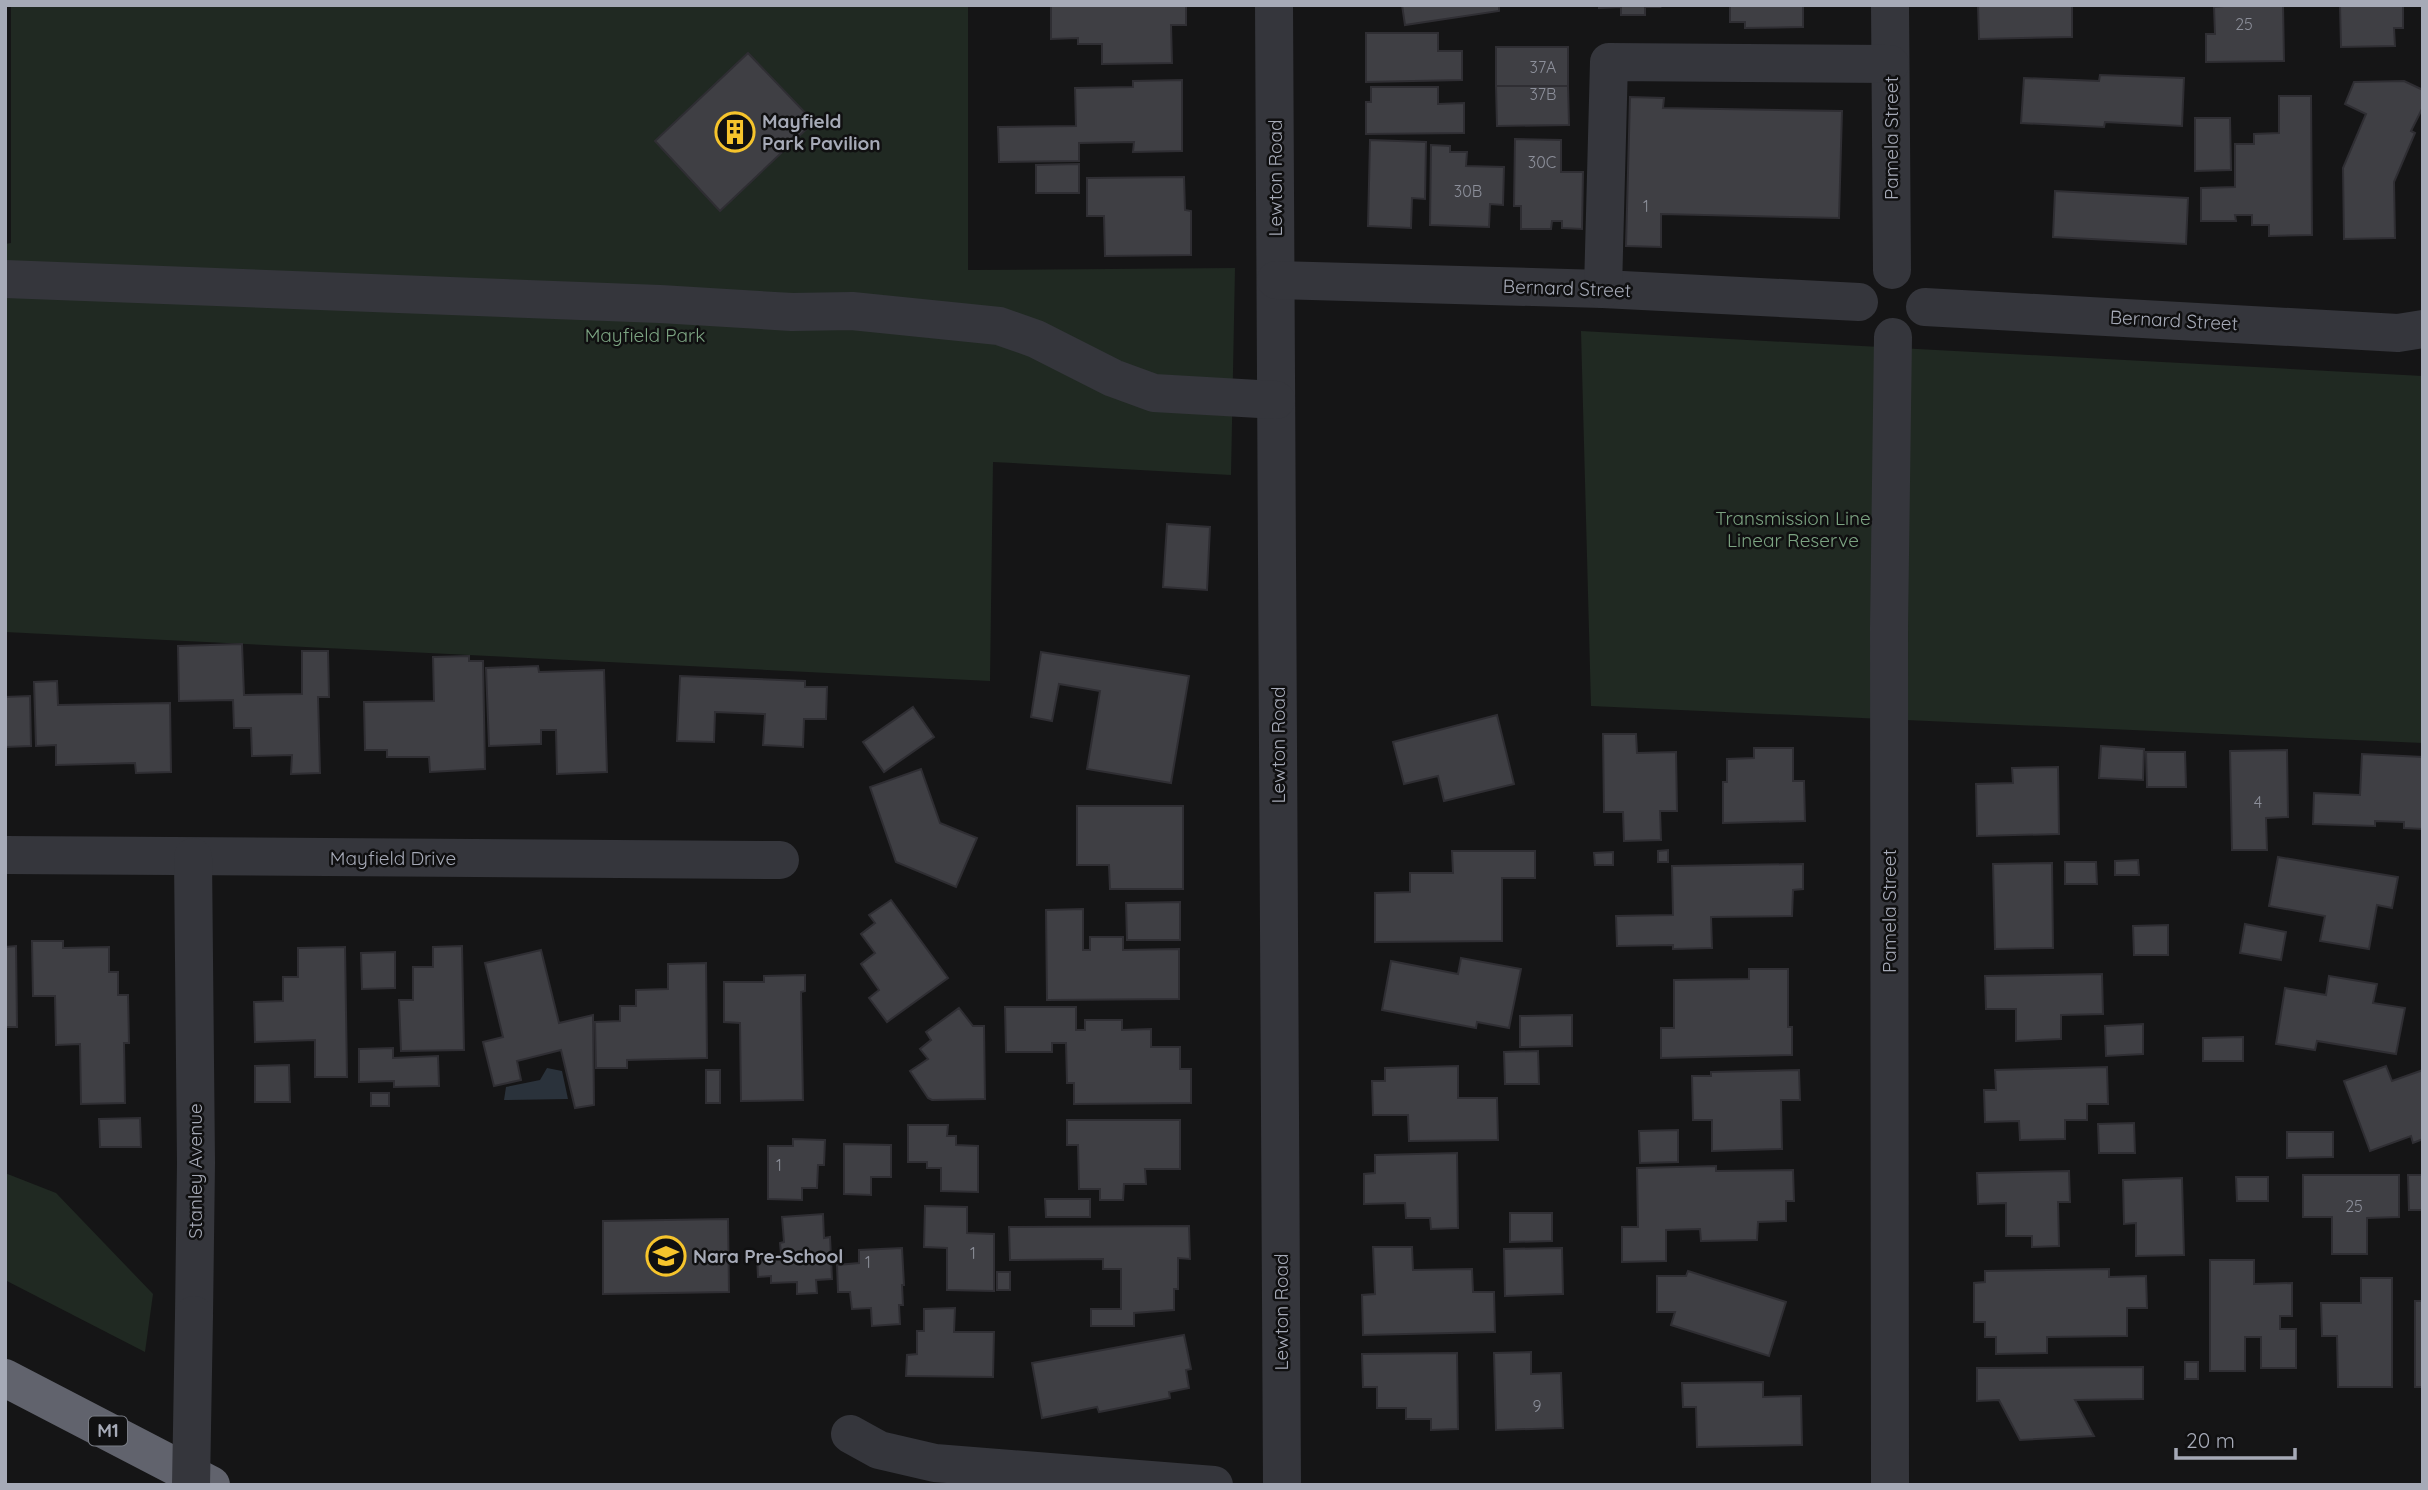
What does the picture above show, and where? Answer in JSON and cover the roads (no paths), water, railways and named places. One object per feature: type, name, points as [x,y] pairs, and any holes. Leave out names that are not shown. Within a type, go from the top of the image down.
[{"type":"highway","name":"M1","points":[[5,1378],[211,1485]]},
{"type":"street","name":"Lewton Road","points":[[1274,5],[1282,1485]]},
{"type":"street","name":"Pamela Street","points":[[1890,5],[1892,270]]},
{"type":"street","points":[[1602,289],[1609,62],[1890,64]]},
{"type":"street","points":[[1892,270],[1912,278],[1920,286],[1925,307],[1918,325],[1902,336],[1893,337],[1881,336],[1872,331],[1864,323],[1858,302],[1866,283],[1882,272],[1892,270]]},
{"type":"street","points":[[5,279],[660,304],[792,312],[852,311],[960,321],[999,326],[1036,339],[1113,378],[1154,393],[1276,400]]},
{"type":"street","name":"Bernard Street","points":[[1276,280],[1602,289],[1858,302]]},
{"type":"street","name":"Bernard Street","points":[[1925,307],[2398,332],[2423,329]]},
{"type":"street","name":"Pamela Street","points":[[1890,1485],[1889,628],[1893,337]]},
{"type":"street","name":"Mayfield Drive","points":[[5,855],[780,860]]},
{"type":"street","name":"Stanley Avenue","points":[[191,1485],[196,1163],[193,856]]},
{"type":"street","points":[[850,1434],[878,1450],[935,1463],[1214,1485]]},
{"type":"place","name":"Mayfield Park Pavilion","points":[[735,132]]},
{"type":"place","name":"Nara Pre-School","points":[[666,1256]]},
{"type":"park label","name":"Mayfield Park","points":[[645,335]]},
{"type":"park label","name":"Transmission Line Linear Reserve","points":[[1793,529]]}]
